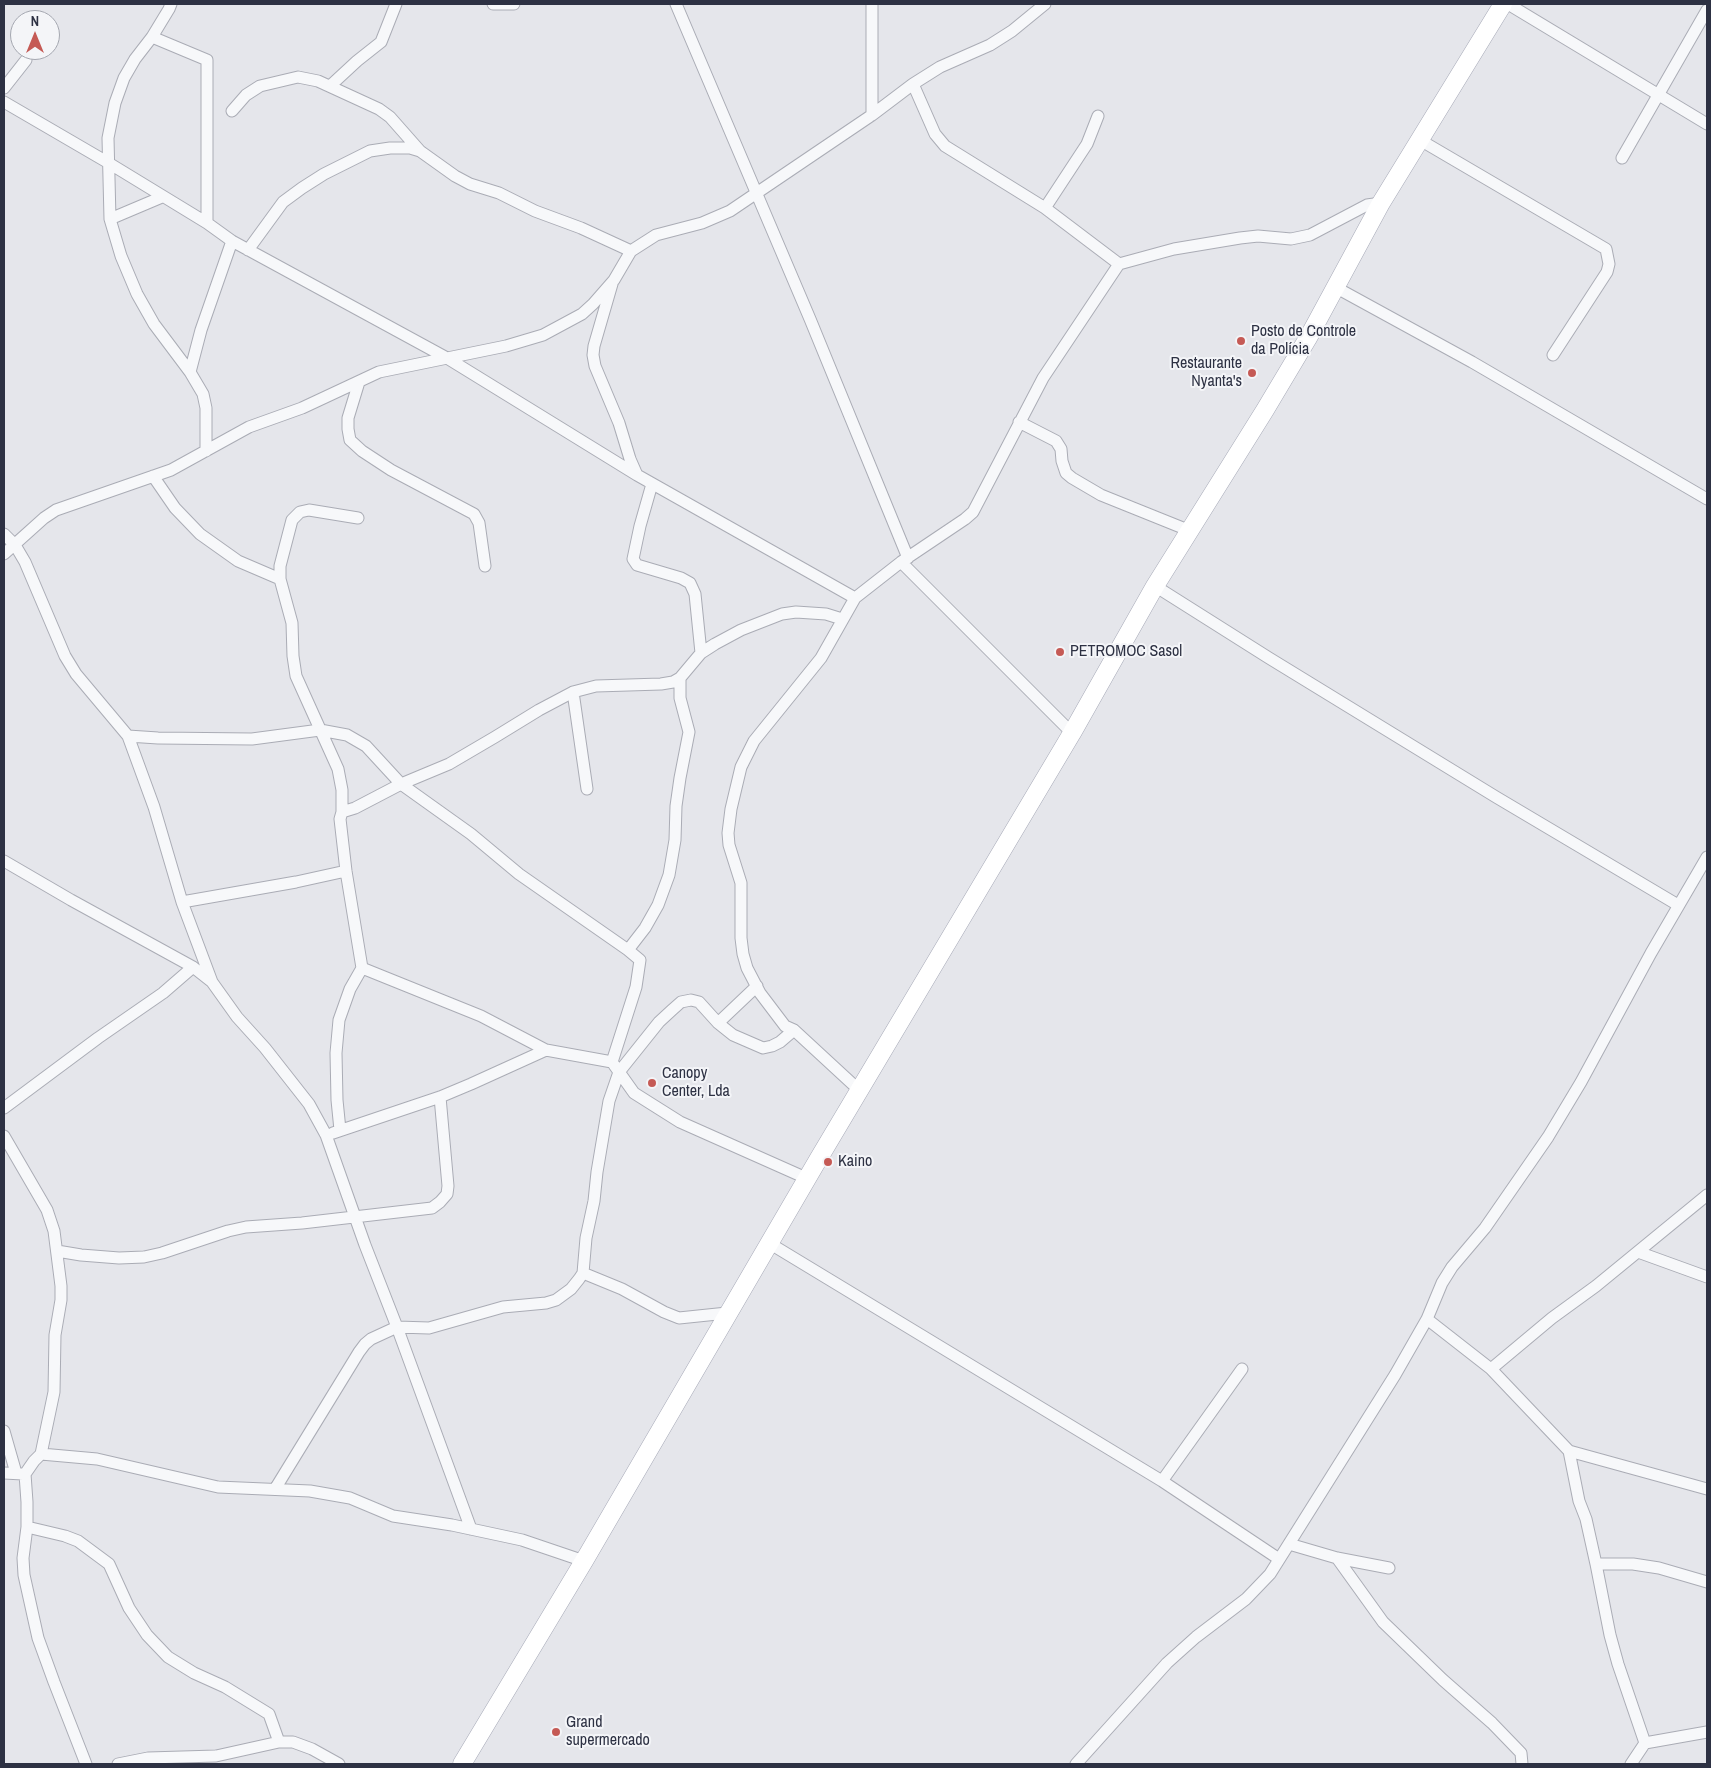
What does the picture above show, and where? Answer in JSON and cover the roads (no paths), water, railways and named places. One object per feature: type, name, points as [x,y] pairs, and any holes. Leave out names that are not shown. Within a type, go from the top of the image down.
[{"type":"main road","points":[[462,1764],[584,1561],[806,1178],[1072,733],[1188,530],[1265,410],[1308,338],[1381,203],[1502,4]]},
{"type":"street","points":[[171,4],[152,37],[135,59],[124,78],[115,103],[108,138],[110,219],[121,256],[137,294],[154,324],[190,372],[203,394],[206,408],[206,451]]},
{"type":"street","points":[[330,86],[380,42],[396,4]]},
{"type":"street","points":[[493,4],[514,4]]},
{"type":"street","points":[[676,4],[757,194],[904,560],[1072,733]]},
{"type":"street","points":[[872,4],[872,115]]},
{"type":"street","points":[[4,554],[44,518],[56,510],[171,470],[250,427],[302,408],[379,372],[506,346],[542,335],[582,314],[594,304],[614,280],[631,251],[656,235],[702,223],[730,211],[872,115],[914,84],[940,67],[990,45],[1012,31],[1045,4]]},
{"type":"street","points":[[1508,4],[1707,124]]},
{"type":"street","points":[[1622,158],[1707,10]]},
{"type":"street","points":[[152,37],[207,60],[207,224]]},
{"type":"street","points":[[4,88],[26,60]]},
{"type":"street","points":[[232,110],[246,95],[260,86],[298,77],[318,80],[385,113],[420,151],[455,176],[470,184],[499,193],[535,211],[581,228],[631,251]]},
{"type":"street","points":[[914,84],[935,134],[945,146],[1045,208],[1119,264]]},
{"type":"street","points":[[4,102],[108,162],[232,241],[446,358],[652,484],[855,598]]},
{"type":"street","points":[[1045,208],[1086,144],[1098,116]]},
{"type":"street","points":[[1420,140],[1606,249],[1609,264],[1607,272],[1553,355]]},
{"type":"street","points":[[248,250],[283,202],[324,174],[370,151],[410,148],[420,151]]},
{"type":"street","points":[[110,219],[162,197]]},
{"type":"street","points":[[859,1090],[794,1030],[785,1026],[756,986],[747,968],[743,954],[741,883],[728,839],[731,809],[741,767],[754,741],[821,658],[855,598],[904,560],[972,512],[1042,378],[1119,264],[1174,249],[1240,238],[1258,236],[1291,239],[1310,235],[1367,205],[1381,203]]},
{"type":"street","points":[[190,372],[201,330],[232,241]]},
{"type":"street","points":[[614,280],[594,346],[594,366],[619,423],[637,475]]},
{"type":"street","points":[[1335,288],[1472,362],[1707,499]]},
{"type":"street","points":[[359,382],[348,418],[350,440],[362,451],[390,470],[474,514],[479,523],[485,566]]},
{"type":"street","points":[[1019,422],[1056,441],[1061,449],[1066,473],[1072,478],[1101,495],[1188,530]]},
{"type":"street","points":[[153,476],[175,508],[200,534],[238,561],[280,580]]},
{"type":"street","points":[[652,484],[638,531],[633,560],[637,565],[681,578],[690,583],[695,594],[701,652]]},
{"type":"street","points":[[340,1130],[336,1053],[339,1020],[350,989],[362,968],[346,871],[340,819],[342,812],[342,790],[338,770],[296,676],[292,623],[280,580],[280,566],[292,520],[300,512],[309,510],[358,518]]},
{"type":"street","points":[[4,534],[15,545],[25,562],[65,656],[76,674],[128,736],[154,807],[182,902],[212,982],[237,1016],[309,1104],[326,1134],[471,1530]]},
{"type":"street","points":[[1155,586],[1496,797],[1678,905]]},
{"type":"street","points":[[342,812],[355,808],[402,784],[449,764],[538,710],[573,692],[596,686],[673,682],[680,678],[701,652],[741,630],[782,614],[796,612],[826,614],[842,619]]},
{"type":"street","points":[[628,950],[645,928],[658,905],[669,875],[675,840],[676,806],[689,732],[680,698],[680,678]]},
{"type":"street","points":[[573,692],[588,789]]},
{"type":"street","points":[[128,736],[158,738],[252,738],[320,730],[347,736],[366,746],[402,784],[471,834],[519,874],[640,960],[636,987],[612,1062]]},
{"type":"street","points":[[4,861],[193,968],[212,982]]},
{"type":"street","points":[[1076,1764],[1167,1663],[1196,1637],[1246,1599],[1270,1574],[1395,1375],[1427,1319],[1442,1283],[1452,1267],[1485,1228],[1548,1137],[1581,1082],[1678,905],[1706,864]]},
{"type":"street","points":[[182,902],[296,882],[346,871]]},
{"type":"street","points":[[4,1108],[98,1038],[163,993],[193,968]]},
{"type":"street","points":[[362,968],[481,1016],[546,1050],[612,1062],[634,1093],[680,1122],[806,1178]]},
{"type":"street","points":[[718,1023],[756,986]]},
{"type":"street","points":[[275,1489],[365,1344],[371,1338],[397,1327],[429,1328],[503,1307],[556,1300],[571,1289],[584,1273],[586,1238],[594,1201],[608,1101],[619,1072],[659,1022],[681,1002],[691,1000],[699,1002],[718,1023],[733,1035],[763,1048],[780,1042],[794,1030]]},
{"type":"street","points":[[326,1134],[440,1097],[546,1050]]},
{"type":"street","points":[[56,1251],[119,1258],[144,1257],[237,1229],[432,1208],[447,1194],[448,1186],[440,1097]]},
{"type":"street","points":[[4,1136],[52,1221],[61,1286],[61,1300],[55,1335],[54,1392],[41,1454],[20,1474],[4,1473]]},
{"type":"street","points":[[1491,1369],[1707,1195]]},
{"type":"street","points":[[769,1243],[1162,1481],[1279,1559]]},
{"type":"street","points":[[1638,1252],[1707,1277]]},
{"type":"street","points":[[584,1273],[622,1289],[679,1318],[728,1313]]},
{"type":"street","points":[[1427,1319],[1491,1369],[1569,1451],[1707,1489]]},
{"type":"street","points":[[1162,1481],[1242,1369]]},
{"type":"street","points":[[4,1431],[20,1474],[27,1527],[23,1558],[24,1576],[38,1638],[86,1764]]},
{"type":"street","points":[[1569,1451],[1579,1502],[1586,1519],[1596,1564],[1612,1645],[1645,1743]]},
{"type":"street","points":[[41,1454],[97,1459],[218,1487],[310,1491],[350,1498],[393,1516],[522,1540],[584,1561]]},
{"type":"street","points":[[27,1527],[78,1541],[109,1564],[129,1608],[147,1635],[168,1657],[194,1673],[225,1687],[269,1714],[279,1742]]},
{"type":"street","points":[[1289,1544],[1337,1558],[1389,1568]]},
{"type":"street","points":[[1337,1558],[1383,1622],[1521,1753],[1522,1764]]},
{"type":"street","points":[[1596,1564],[1642,1565],[1707,1582]]},
{"type":"street","points":[[1631,1764],[1645,1743],[1707,1732]]},
{"type":"street","points":[[118,1764],[148,1758],[216,1756],[279,1742],[294,1742],[312,1749],[339,1764]]},
{"type":"place","name":"Posto de Controle da Polícia","points":[[1241,341]]},
{"type":"place","name":"Restaurante Nyanta's","points":[[1252,373]]},
{"type":"place","name":"PETROMOC Sasol","points":[[1060,652]]},
{"type":"place","name":"Canopy Center, Lda","points":[[652,1083]]},
{"type":"place","name":"Kaino","points":[[828,1162]]},
{"type":"place","name":"Grand supermercado","points":[[556,1732]]}]
